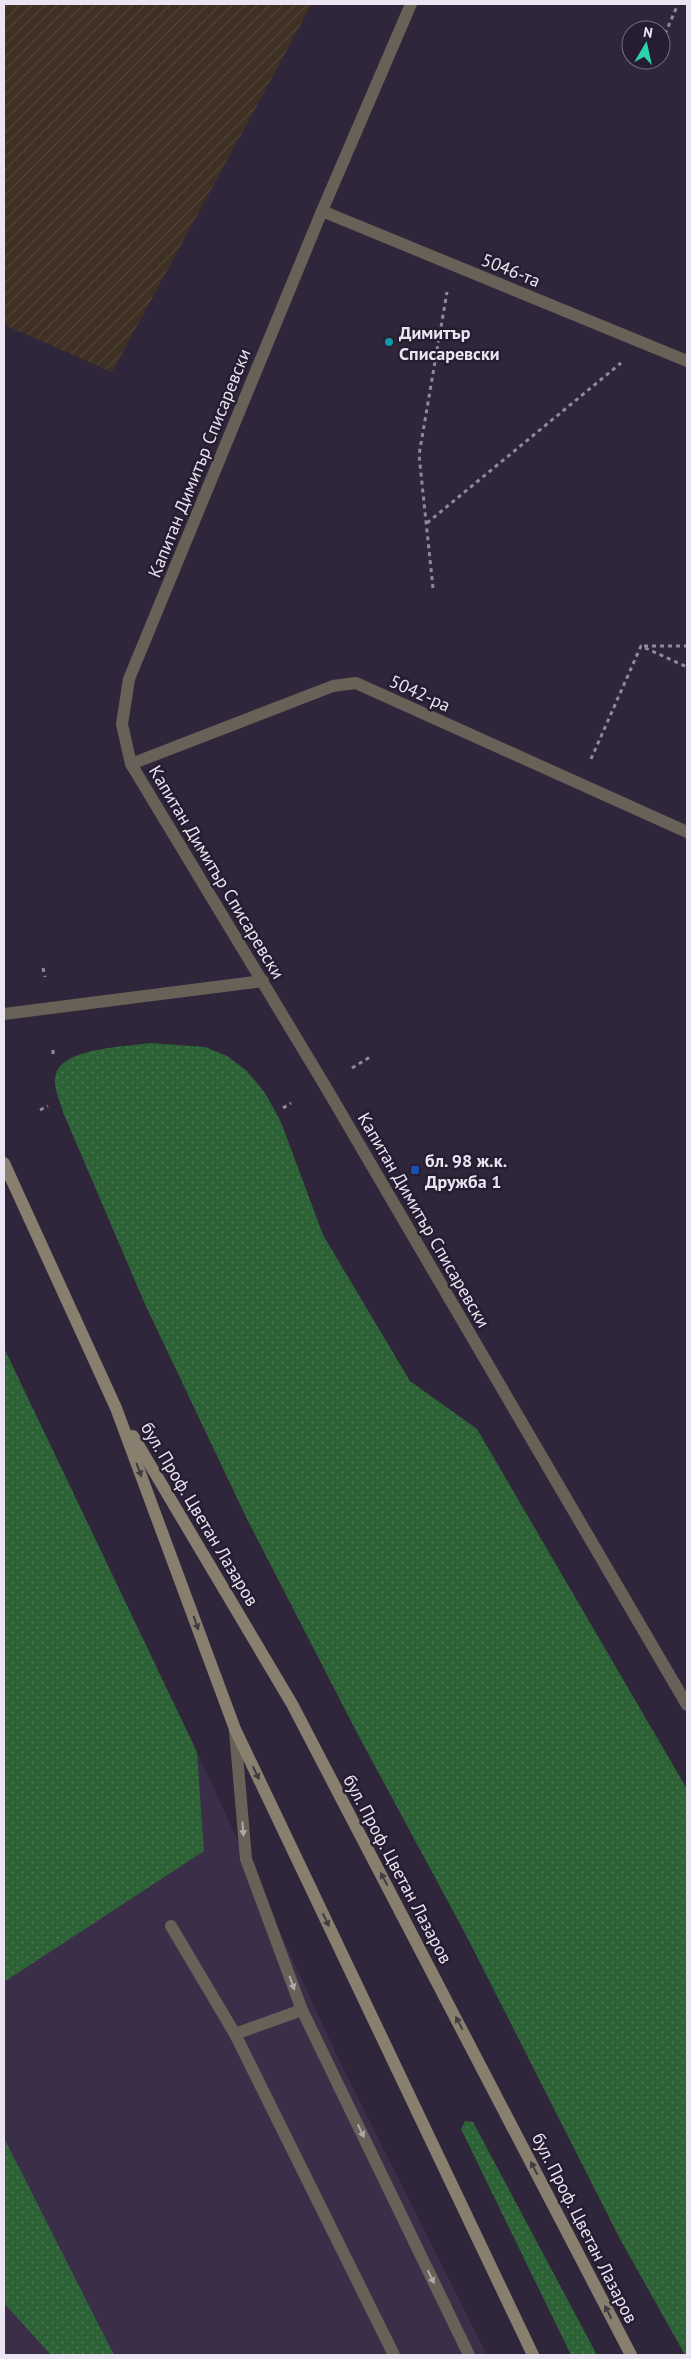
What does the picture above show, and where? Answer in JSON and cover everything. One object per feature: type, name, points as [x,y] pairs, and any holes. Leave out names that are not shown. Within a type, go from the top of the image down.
[{"type":"main road","name":"бул. Проф. Цветан Лазаров","points":[[4,1163],[116,1408],[235,1728],[533,2355]]},
{"type":"main road","name":"бул. Проф. Цветан Лазаров","points":[[116,1408],[292,1704],[631,2355]]},
{"type":"street","name":"Капитан Димитър Списаревски","points":[[411,4],[322,211],[129,679],[122,724],[131,764],[263,981],[687,1705]]},
{"type":"street","name":"5046-та","points":[[322,211],[687,361]]},
{"type":"street","name":"5042-ра","points":[[131,764],[333,686],[356,683],[687,832]]},
{"type":"street","points":[[4,1014],[263,981]]},
{"type":"street","points":[[235,1728],[246,1859],[302,2010],[469,2355]]},
{"type":"street","points":[[171,1926],[235,2034],[394,2355]]},
{"type":"street","points":[[235,2034],[302,2010]]},
{"type":"path","points":[[671,20],[678,4]]},
{"type":"path","points":[[433,588],[419,455],[452,264]]},
{"type":"path","points":[[427,523],[644,344]]},
{"type":"path","points":[[641,646],[687,646]]},
{"type":"path","points":[[641,646],[687,667]]},
{"type":"path","points":[[580,784],[641,646]]},
{"type":"path","points":[[43,968],[45,977]]},
{"type":"path","points":[[52,1050],[54,1056]]},
{"type":"path","points":[[352,1068],[370,1057]]},
{"type":"path","points":[[283,1108],[291,1103]]},
{"type":"path","points":[[40,1110],[48,1106]]},
{"type":"shaded area","points":[[4,4],[312,4],[112,372],[4,325]]},
{"type":"shaded area","points":[[4,1348],[197,1752],[339,2060],[487,2355],[4,2355]]},
{"type":"green space","points":[[150,1043],[205,1047],[227,1056],[247,1071],[265,1093],[281,1122],[323,1235],[410,1381],[477,1429],[687,1789],[687,2355],[685,2355],[619,2237],[467,1937],[355,1729],[246,1517],[144,1302],[63,1112],[55,1083],[56,1074],[61,1065],[83,1053],[112,1047]]},
{"type":"green space","points":[[4,1348],[197,1752],[204,1851],[4,1982]]},
{"type":"green space","points":[[465,2121],[473,2122],[597,2355],[571,2355],[461,2129]]},
{"type":"green space","points":[[4,2138],[114,2355],[51,2355],[4,2303]]},
{"type":"place","name":"Димитър Списаревски","points":[[389,342]]},
{"type":"place","name":"бл. 98 ж.к. Дружба 1","points":[[415,1170]]}]
